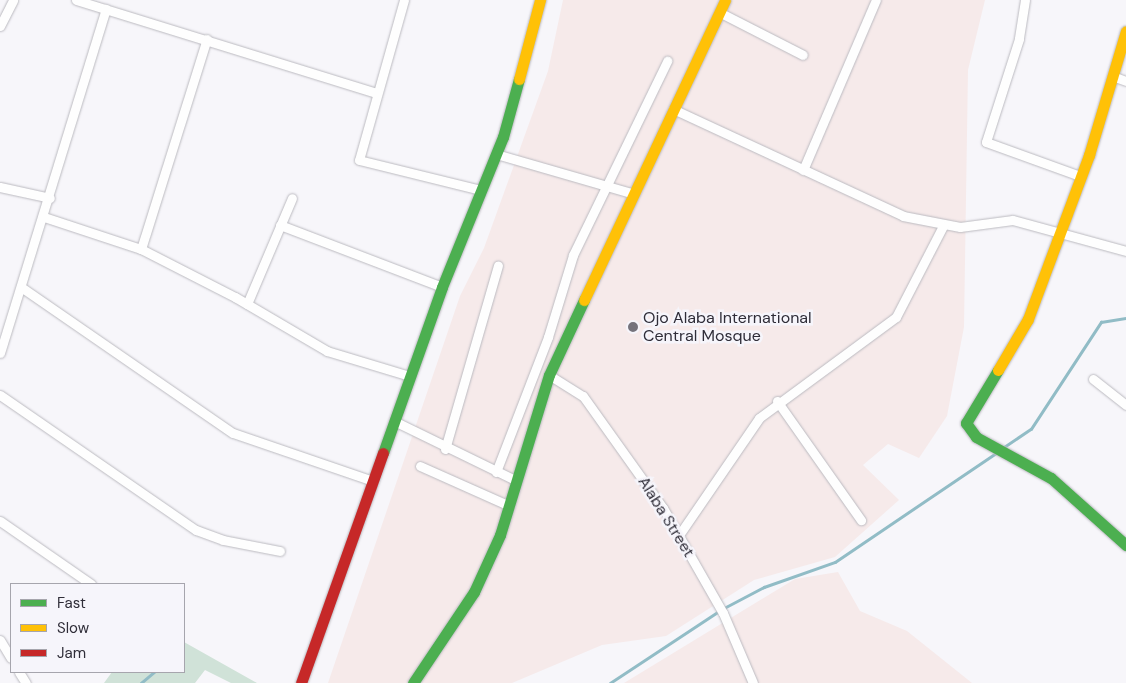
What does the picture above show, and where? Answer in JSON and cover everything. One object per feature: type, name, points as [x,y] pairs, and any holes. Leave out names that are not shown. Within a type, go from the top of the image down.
[{"type":"street","points":[[0,26],[13,0]]},
{"type":"street","points":[[76,0],[102,5],[376,93]]},
{"type":"street","points":[[404,0],[376,93],[359,160],[481,190]]},
{"type":"street","points":[[301,683],[442,287],[496,154],[530,47],[540,0]]},
{"type":"street","points":[[413,683],[474,592],[510,506],[549,375],[631,193],[674,109],[725,0]]},
{"type":"street","points":[[803,170],[876,0]]},
{"type":"street","points":[[1025,0],[1019,39],[986,142],[1080,176]]},
{"type":"street","points":[[0,353],[50,198],[69,120],[102,5]]},
{"type":"street","points":[[719,12],[803,55]]},
{"type":"street","points":[[1126,31],[1120,79],[1058,232],[1018,340],[966,423],[976,437],[1051,478],[1126,545]]},
{"type":"street","points":[[141,250],[207,39]]},
{"type":"street","points":[[496,472],[548,337],[573,255],[609,188],[667,61]]},
{"type":"street","points":[[674,109],[903,216],[943,226],[1013,220],[1126,251]]},
{"type":"street","points":[[496,154],[631,193]]},
{"type":"street","points":[[0,187],[50,198]]},
{"type":"street","points":[[247,304],[292,198]]},
{"type":"street","points":[[44,217],[141,250],[247,304],[327,351],[410,376]]},
{"type":"street","points":[[280,225],[442,287]]},
{"type":"street","points":[[679,535],[730,457],[777,401],[857,349],[896,317],[943,226]]},
{"type":"street","points":[[445,449],[498,265]]},
{"type":"street","points":[[21,287],[232,433],[372,481]]},
{"type":"street","name":"Alaba Street","points":[[549,375],[583,396],[679,535],[721,609],[753,683]]},
{"type":"street","points":[[1093,379],[1126,405]]},
{"type":"street","points":[[0,395],[196,530],[223,540],[280,550]]},
{"type":"street","points":[[777,401],[861,520]]},
{"type":"street","points":[[394,421],[445,449],[516,481]]},
{"type":"street","points":[[420,466],[510,506]]},
{"type":"street","points":[[1,524],[90,583]]},
{"type":"street","points":[[1,645],[10,657]]},
{"type":"shaded area","points":[[563,0],[985,0],[968,70],[964,327],[947,416],[919,458],[888,444],[863,465],[899,500],[835,557],[754,580],[666,636],[602,645],[512,683],[328,683],[460,296],[484,248],[548,71]]},
{"type":"shaded area","points":[[838,572],[860,611],[907,631],[972,683],[624,683],[795,579]]},
{"type":"green space","points":[[185,643],[257,683],[231,683],[205,670],[195,683],[104,683],[111,673],[185,673]]},
{"type":"waterway","points":[[1004,447],[1031,429],[1101,322],[1126,318]]},
{"type":"waterway","points":[[724,608],[764,587],[835,562],[996,453]]},
{"type":"waterway","points":[[610,683],[719,611]]},
{"type":"waterway","points":[[141,683],[153,673]]},
{"type":"traffic: fast","points":[[383,453],[442,287],[503,137],[519,79]]},
{"type":"traffic: fast","points":[[413,683],[474,592],[500,535],[549,375],[584,300]]},
{"type":"traffic: fast","points":[[998,370],[966,423],[976,437],[1051,478],[1126,545]]},
{"type":"traffic: slow","points":[[519,79],[540,0]]},
{"type":"traffic: slow","points":[[584,300],[725,0]]},
{"type":"traffic: slow","points":[[998,370],[1028,319],[1089,155],[1126,31]]},
{"type":"traffic: jam","points":[[301,683],[383,453]]},
{"type":"place","name":"Ojo Alaba International Central Mosque","points":[[633,327]]}]
